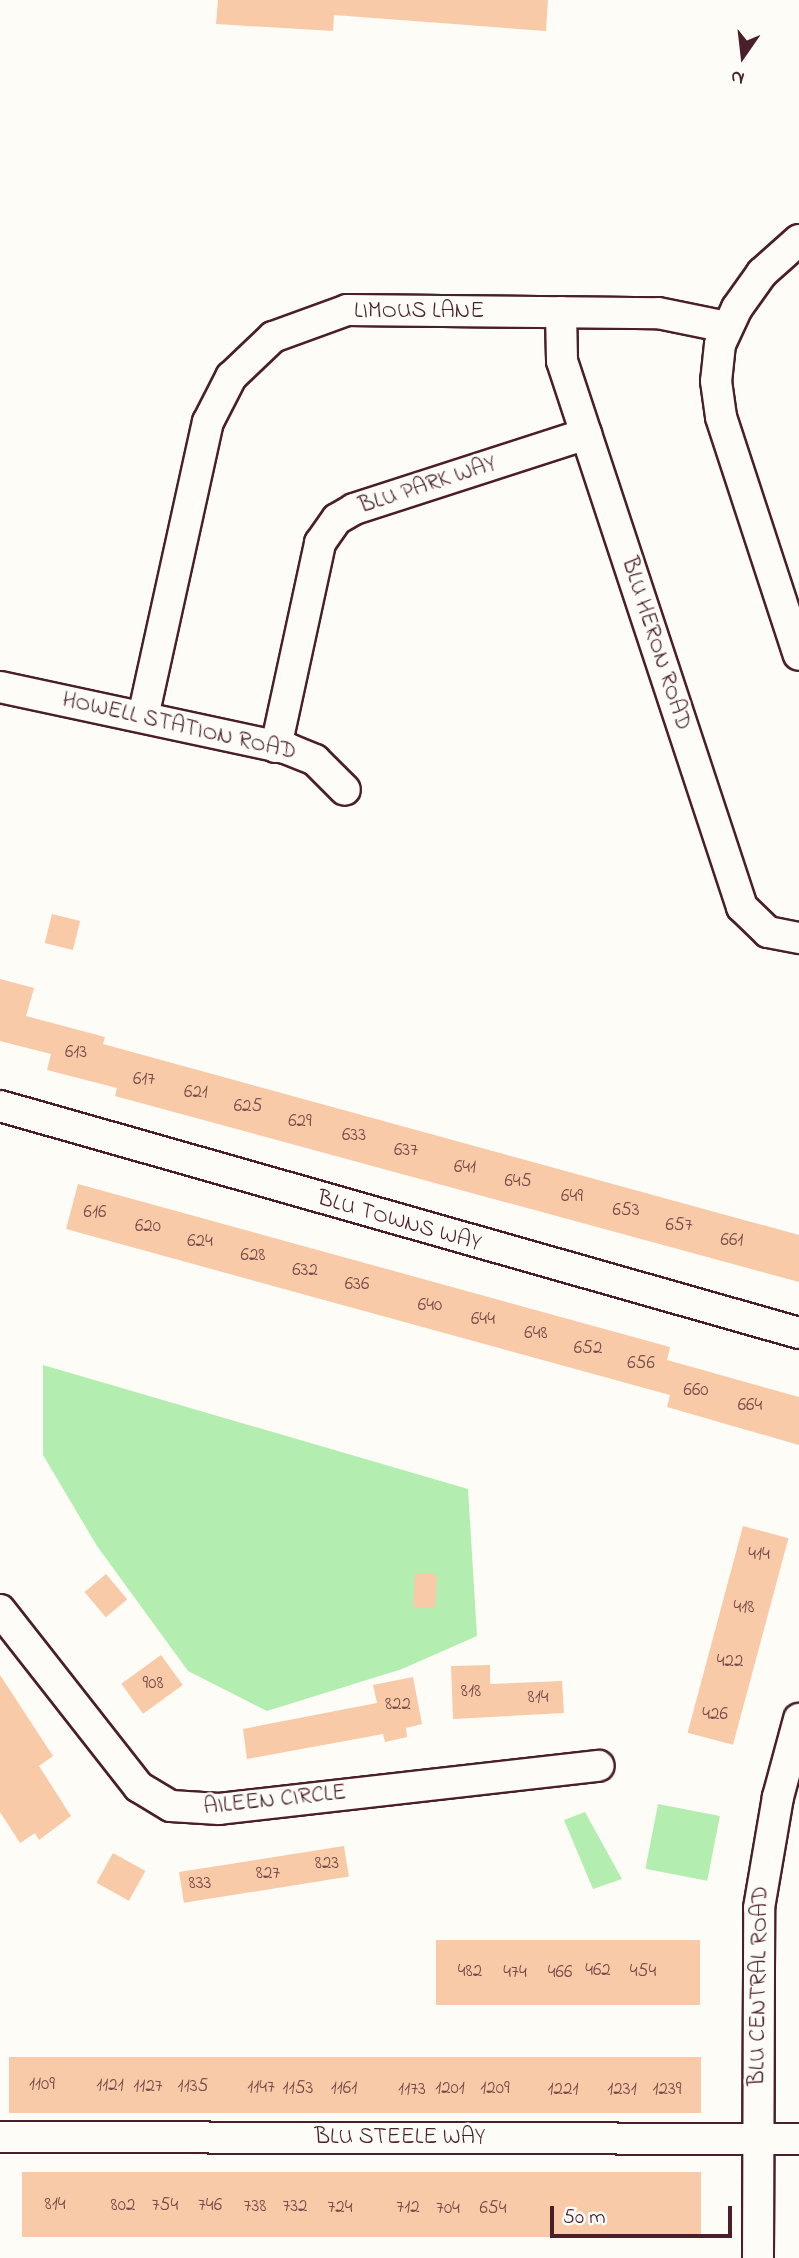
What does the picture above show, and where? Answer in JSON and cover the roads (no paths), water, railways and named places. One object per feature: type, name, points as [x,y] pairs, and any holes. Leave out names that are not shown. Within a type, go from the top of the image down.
[{"type":"street","points":[[799,240],[762,273],[727,327],[717,362],[717,399],[799,655]]},
{"type":"street","name":"LIMOUS LANE","points":[[144,717],[208,422],[243,361],[291,328],[347,310],[682,315],[727,327]]},
{"type":"street","name":"BLU HERON ROAD","points":[[561,313],[562,360],[742,907],[768,932],[799,938]]},
{"type":"street","name":"BLU PARK WAY","points":[[276,747],[320,543],[337,519],[354,509],[586,434]]},
{"type":"street","name":"HOWELL STATION ROAD","points":[[0,687],[276,747],[315,760],[345,790]]},
{"type":"street","name":"BLU TOWNS WAY","points":[[0,1106],[799,1333]]},
{"type":"street","name":"AILEEN CIRCLE","points":[[0,1610],[139,1787],[171,1806],[219,1809],[599,1766]]},
{"type":"street","name":"BLU CENTRAL ROAD","points":[[758,2258],[761,1875],[799,1719]]},
{"type":"street","name":"BLU STEELE WAY","points":[[0,2137],[799,2139]]}]
